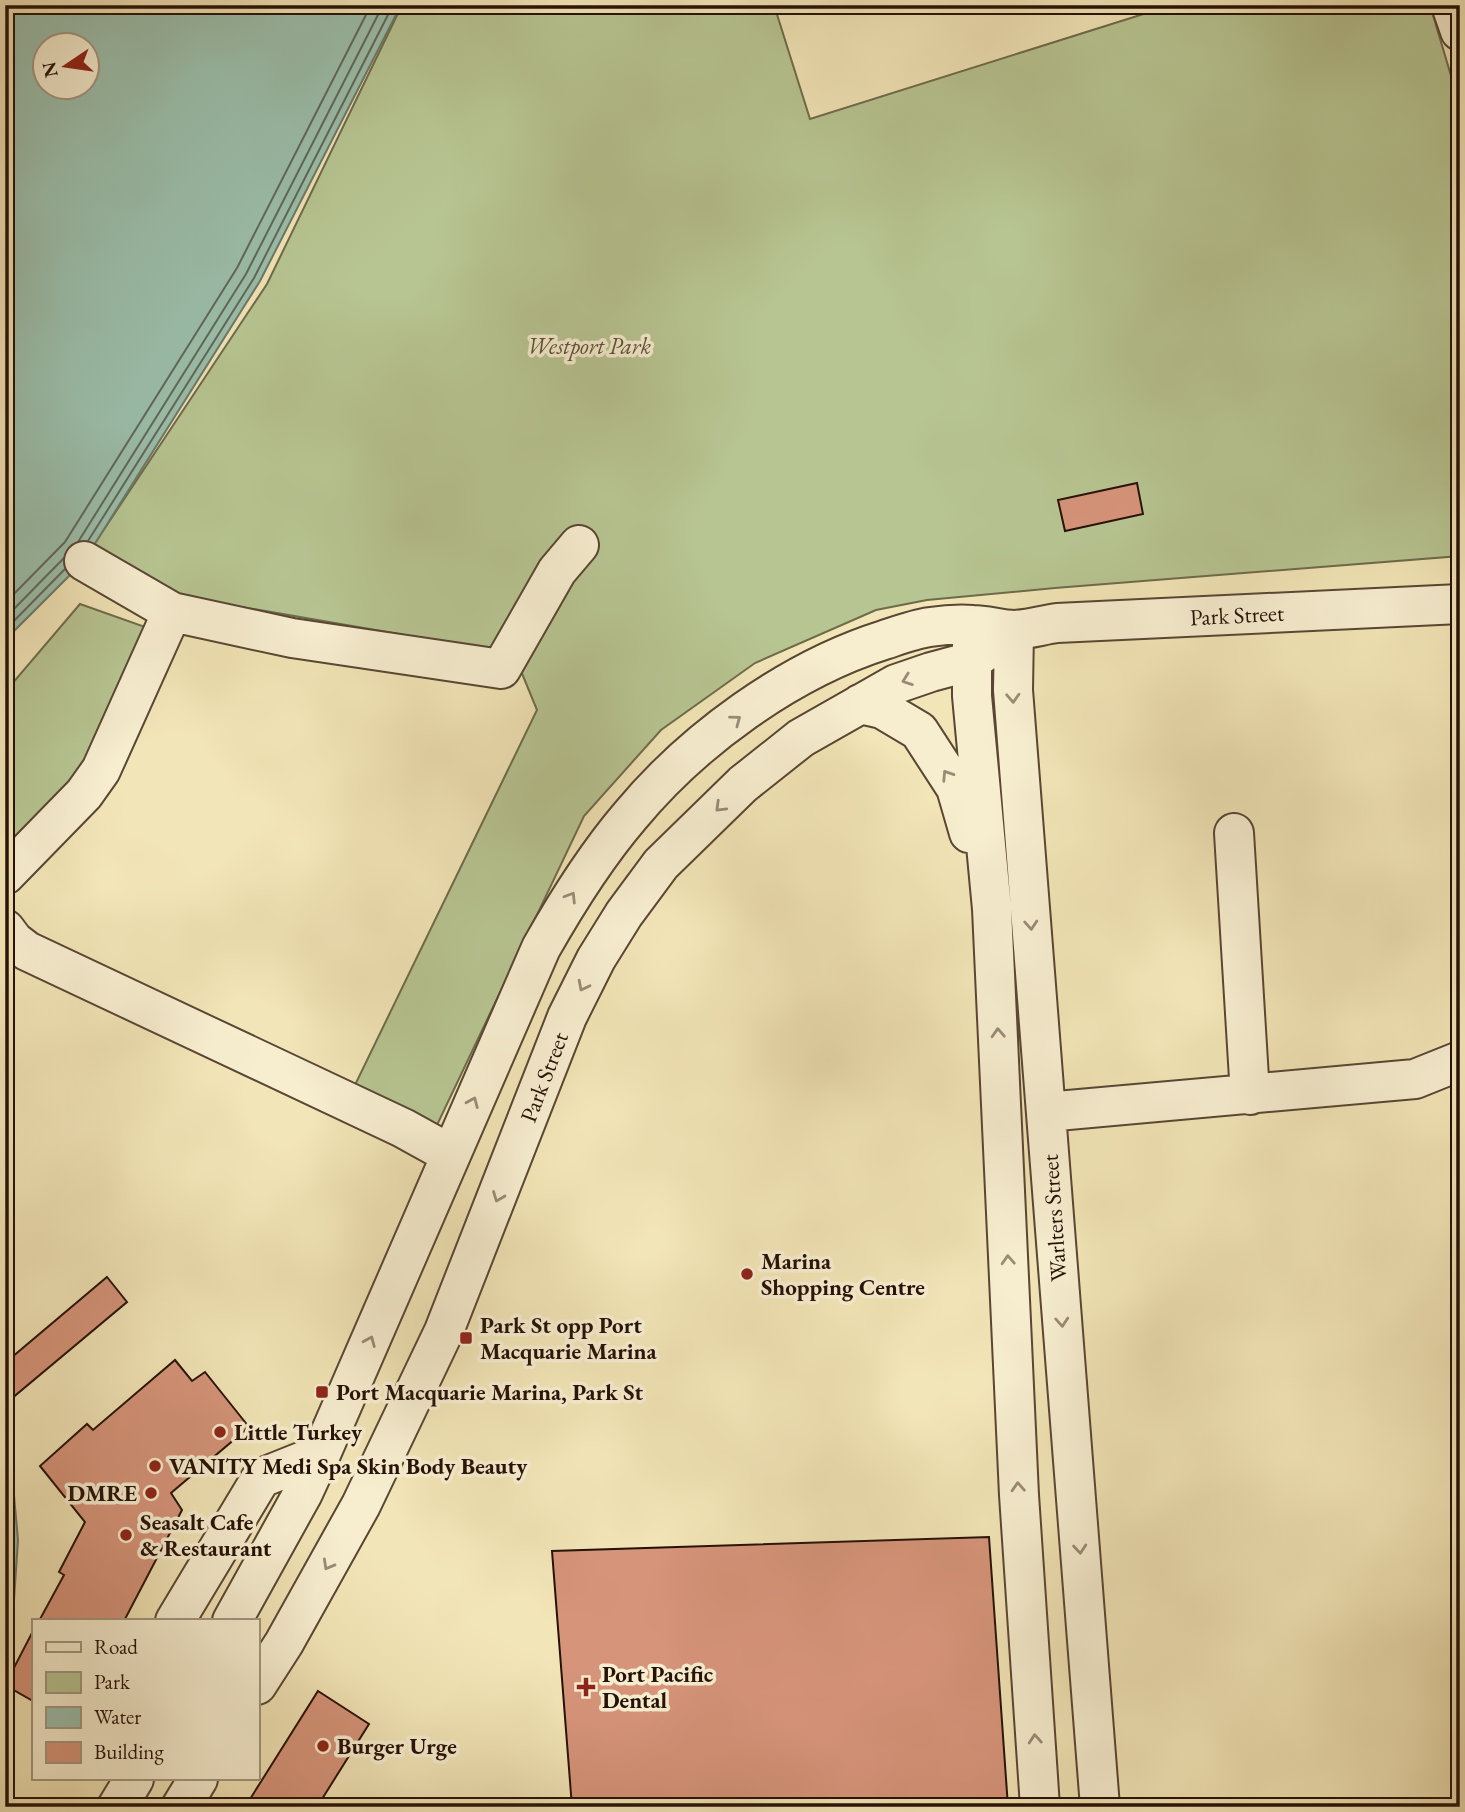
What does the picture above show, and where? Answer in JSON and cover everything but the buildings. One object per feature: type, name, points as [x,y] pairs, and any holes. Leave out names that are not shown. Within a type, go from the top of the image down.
[{"type":"street","points":[[1451,5],[1460,31]]},
{"type":"street","points":[[84,561],[172,611],[292,638],[501,668],[557,571],[579,545]]},
{"type":"street","name":"Park Street","points":[[259,1682],[284,1643],[361,1505],[444,1331],[567,1017],[596,959],[624,914],[661,864],[743,784],[801,738],[860,704],[896,684],[931,672],[972,643],[1014,630],[1057,623],[1460,604]]},
{"type":"street","points":[[5,875],[84,794],[101,770],[172,611]]},
{"type":"street","name":"Park Street","points":[[233,1619],[303,1493],[321,1454],[541,948],[564,908],[622,825],[690,754],[765,697],[806,672],[840,656],[930,627],[972,643]]},
{"type":"street","name":"Warlters Street","points":[[1014,630],[1013,690],[1100,1807]]},
{"type":"street","name":"Warlters Street","points":[[972,643],[973,706],[992,909],[1019,1495],[1040,1807]]},
{"type":"street","name":"Warlters Street","points":[[860,704],[882,709],[919,731],[956,788],[992,909]]},
{"type":"street","points":[[1234,833],[1250,1095]]},
{"type":"street","points":[[5,929],[14,941],[27,951],[404,1128],[450,1154]]},
{"type":"street","points":[[1046,1112],[1415,1079],[1460,1061]]},
{"type":"street","points":[[176,1619],[261,1478],[321,1454]]},
{"type":"street","points":[[117,1807],[133,1780]]},
{"type":"street","points":[[181,1807],[197,1780]]},
{"type":"green space","name":"Westport Park","points":[[402,5],[774,5],[810,119],[1172,5],[1430,5],[1460,106],[1460,556],[927,600],[876,610],[755,663],[661,730],[584,816],[437,1125],[396,1112],[353,1089],[537,710],[514,654],[178,596],[83,561],[267,284]]},
{"type":"green space","points":[[80,604],[148,628],[92,760],[5,858],[5,692]]},
{"type":"water","points":[[5,5],[401,5],[260,281],[84,561],[5,640]]},
{"type":"water","points":[[5,1477],[13,1484],[18,1540],[12,1630],[5,1637]]},
{"type":"place","name":"Marina Shopping Centre","points":[[747,1274]]},
{"type":"place","name":"Park St opp Port Macquarie Marina","points":[[466,1338]]},
{"type":"place","name":"Port Macquarie Marina, Park St","points":[[322,1392]]},
{"type":"place","name":"Little Turkey","points":[[220,1432]]},
{"type":"place","name":"VANITY Medi Spa Skin Body Beauty","points":[[155,1466]]},
{"type":"place","name":"DMRE","points":[[151,1493]]},
{"type":"place","name":"Seasalt Cafe & Restaurant","points":[[126,1535]]},
{"type":"place","name":"Port Pacific Dental","points":[[586,1687]]},
{"type":"place","name":"Burger Urge","points":[[323,1746]]}]
